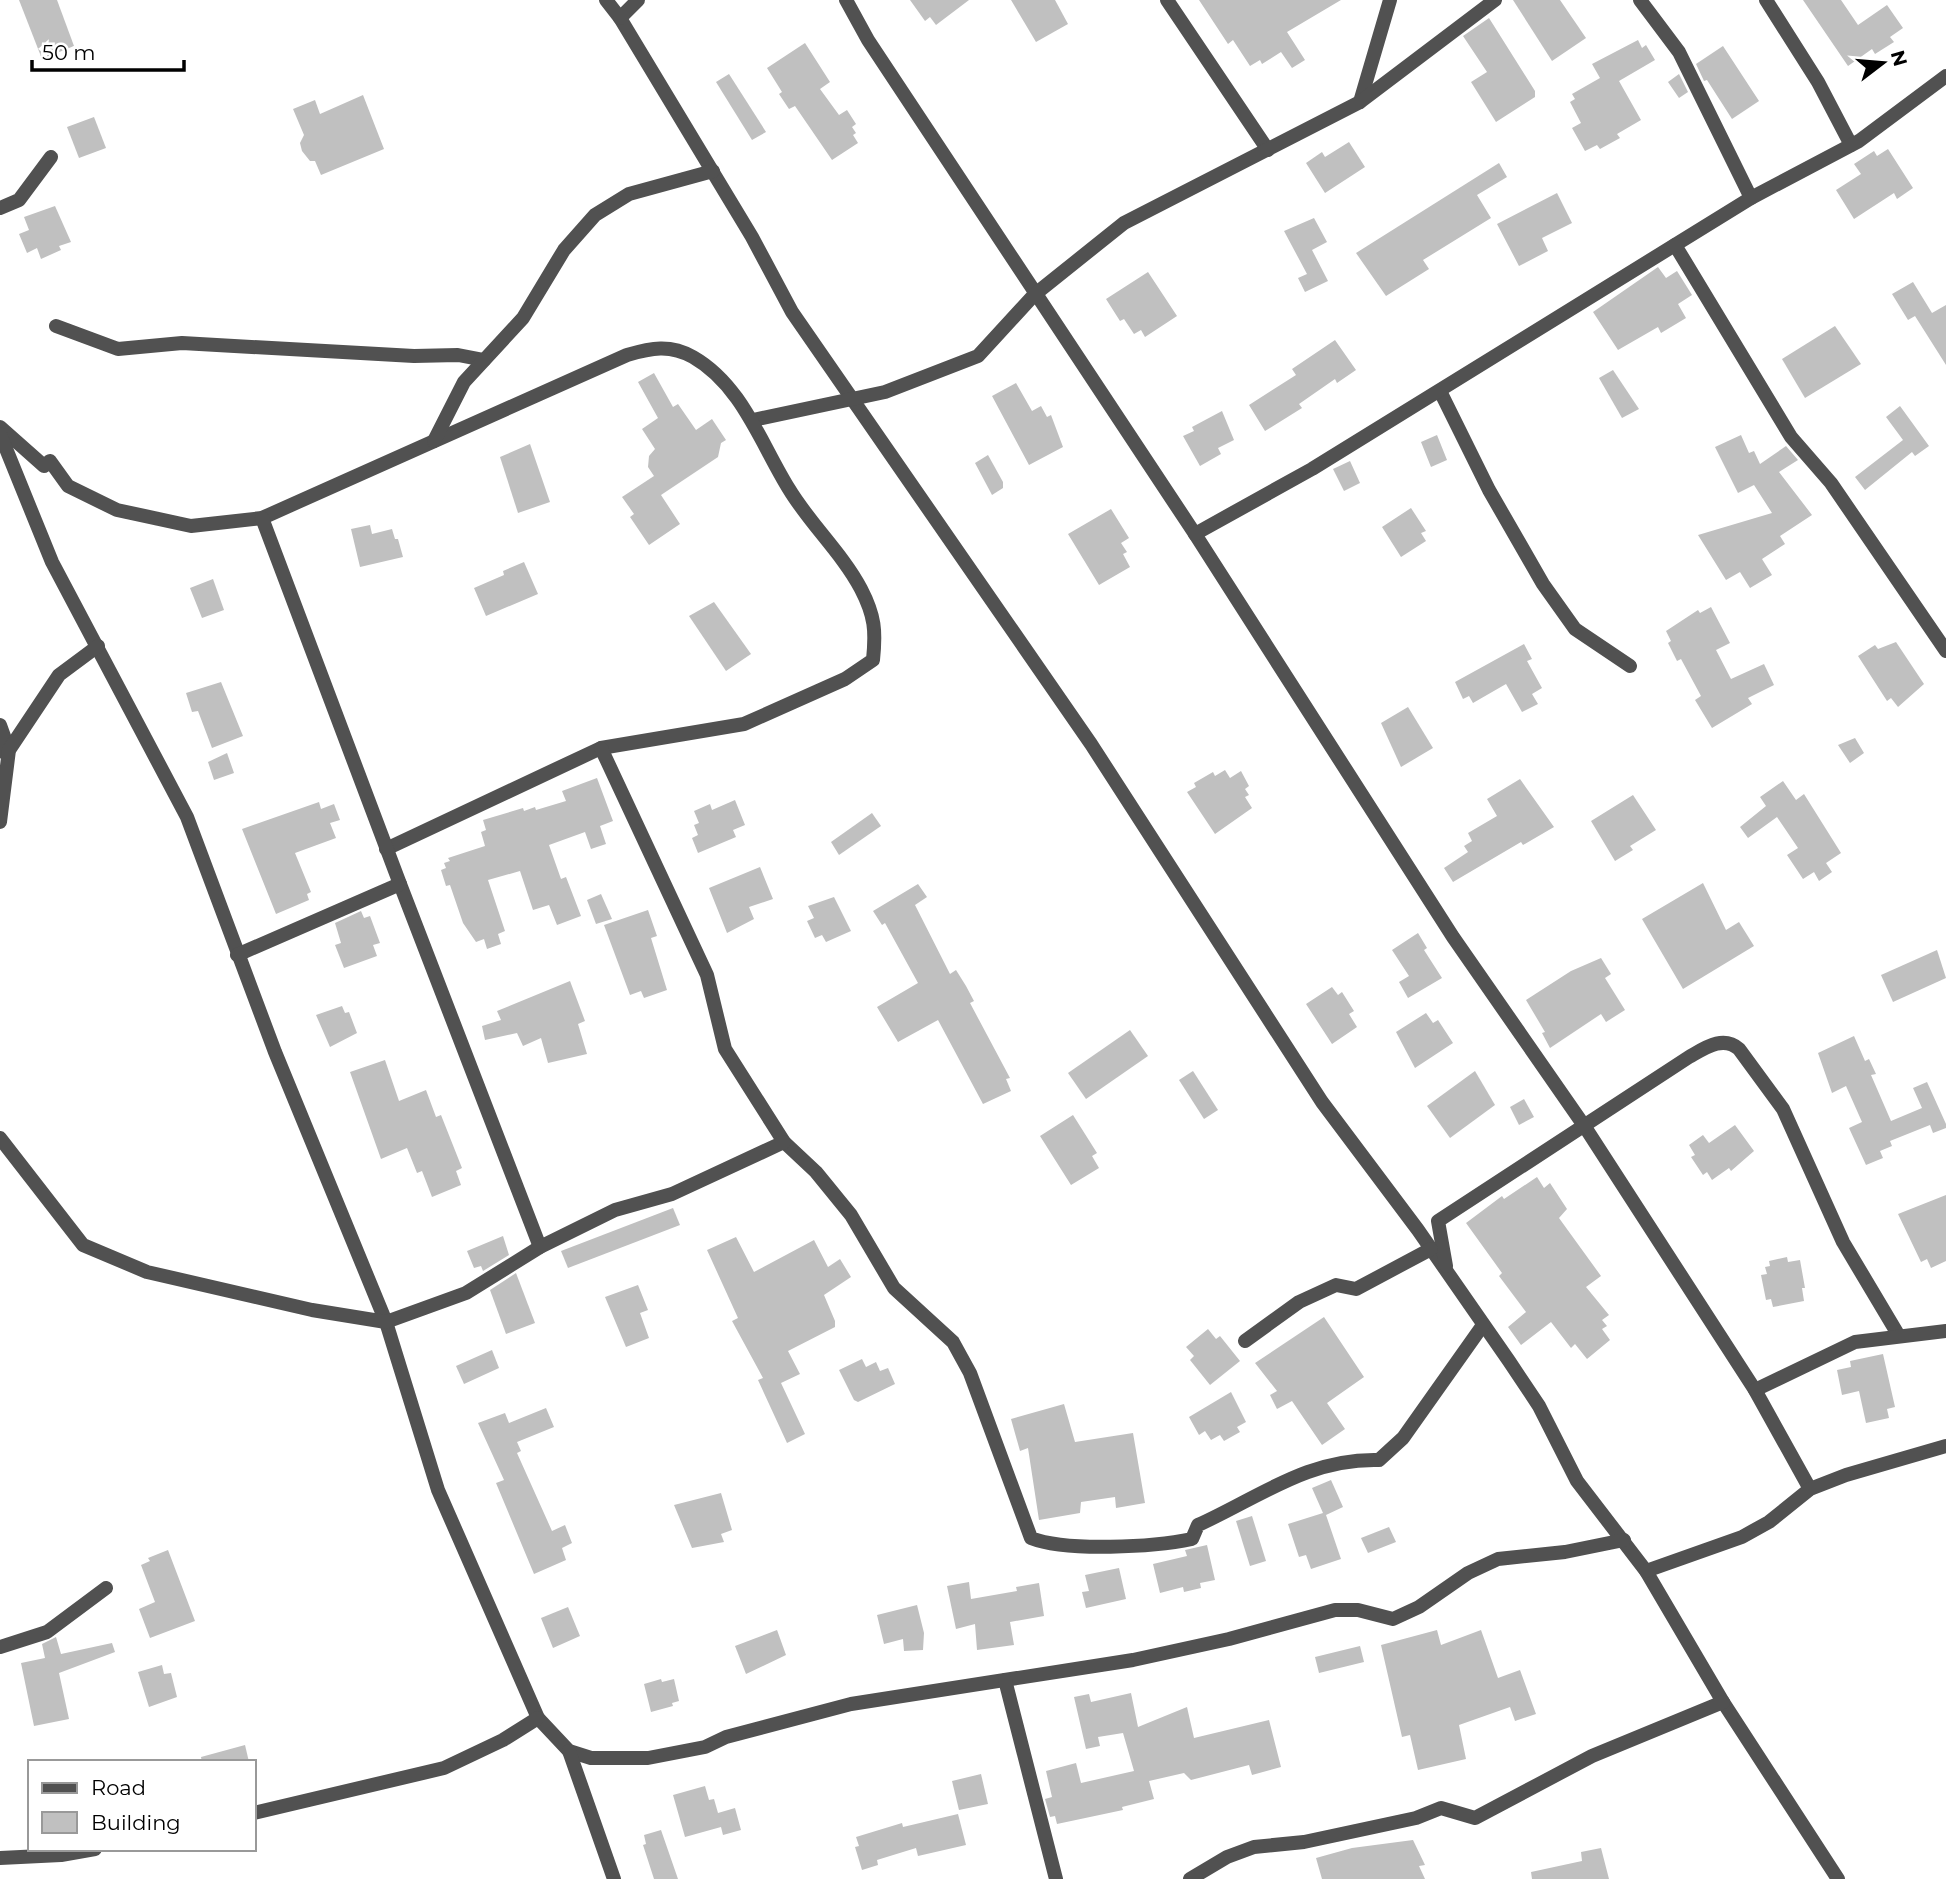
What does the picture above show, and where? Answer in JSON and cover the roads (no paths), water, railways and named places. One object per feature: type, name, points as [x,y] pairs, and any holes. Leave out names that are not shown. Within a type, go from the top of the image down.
[{"type":"street","points":[[606,0],[620,18],[713,170],[792,313],[1091,744],[1314,1090],[1431,1249],[1539,1406],[1577,1481],[1646,1571],[1723,1702],[1838,1879]]},
{"type":"street","points":[[620,18],[638,0]]},
{"type":"street","points":[[1167,0],[1268,150]]},
{"type":"street","points":[[1360,102],[1390,0]]},
{"type":"street","points":[[753,421],[851,400],[916,382],[978,356],[1034,295],[1124,223],[1360,102],[1495,0]]},
{"type":"street","points":[[1640,0],[1679,52],[1751,198]]},
{"type":"street","points":[[1766,0],[1818,82],[1851,145]]},
{"type":"street","points":[[847,1],[868,40],[1034,295],[1195,534],[1453,937],[1585,1127],[1755,1390],[1810,1489]]},
{"type":"street","points":[[1195,534],[1312,469],[1751,198],[1851,145],[1946,76]]},
{"type":"street","points":[[0,208],[19,200],[51,157]]},
{"type":"street","points":[[434,441],[464,382],[523,318],[564,250],[595,215],[629,194],[713,170]]},
{"type":"street","points":[[1675,245],[1791,437],[1831,483],[1946,652]]},
{"type":"street","points":[[57,326],[118,349],[182,343],[401,356],[458,355],[484,360]]},
{"type":"street","points":[[0,427],[44,466],[50,461],[68,486],[117,510],[191,526],[262,518],[626,355],[653,348],[674,348],[695,358],[719,379],[753,421],[789,489],[861,588],[877,629],[873,660],[845,679],[744,724],[601,748],[386,849]]},
{"type":"street","points":[[1440,391],[1489,489],[1543,584],[1575,629],[1630,666]]},
{"type":"street","points":[[0,433],[52,562],[187,817],[237,955],[386,1322],[438,1490],[538,1718],[569,1751],[614,1879]]},
{"type":"street","points":[[262,518],[540,1247]]},
{"type":"street","points":[[5,751],[58,675],[98,646]]},
{"type":"street","points":[[0,725],[5,751],[0,821]]},
{"type":"street","points":[[601,748],[707,975],[725,1049],[784,1142],[816,1172],[850,1215],[894,1288],[958,1349],[970,1373],[1027,1532],[1036,1541],[1062,1545],[1150,1545],[1192,1539],[1198,1525],[1282,1482],[1348,1459],[1379,1460],[1403,1438],[1483,1325]]},
{"type":"street","points":[[237,955],[400,884]]},
{"type":"street","points":[[1447,1272],[1438,1221],[1698,1052],[1721,1043],[1735,1045],[1783,1108],[1843,1242],[1899,1336]]},
{"type":"street","points":[[0,1138],[83,1245],[147,1272],[312,1311],[386,1322],[466,1293],[540,1247],[615,1210],[672,1194],[784,1142]]},
{"type":"street","points":[[1245,1341],[1299,1302],[1336,1285],[1356,1289],[1431,1249]]},
{"type":"street","points":[[1755,1390],[1854,1342],[1946,1331]]},
{"type":"street","points":[[1646,1571],[1742,1537],[1769,1522],[1810,1489],[1846,1475],[1946,1446]]},
{"type":"street","points":[[569,1751],[591,1758],[648,1758],[705,1747],[726,1737],[851,1704],[1133,1660],[1229,1639],[1335,1610],[1358,1610],[1393,1619],[1419,1607],[1468,1573],[1498,1559],[1565,1552],[1624,1540]]},
{"type":"street","points":[[0,1647],[47,1632],[106,1588]]},
{"type":"street","points":[[1005,1680],[1056,1879]]},
{"type":"street","points":[[1190,1879],[1227,1857],[1254,1847],[1304,1842],[1416,1818],[1441,1808],[1475,1818],[1559,1771],[1723,1702]]},
{"type":"street","points":[[256,1813],[444,1768],[503,1740],[538,1718]]},
{"type":"street","points":[[0,1858],[84,1851]]}]
